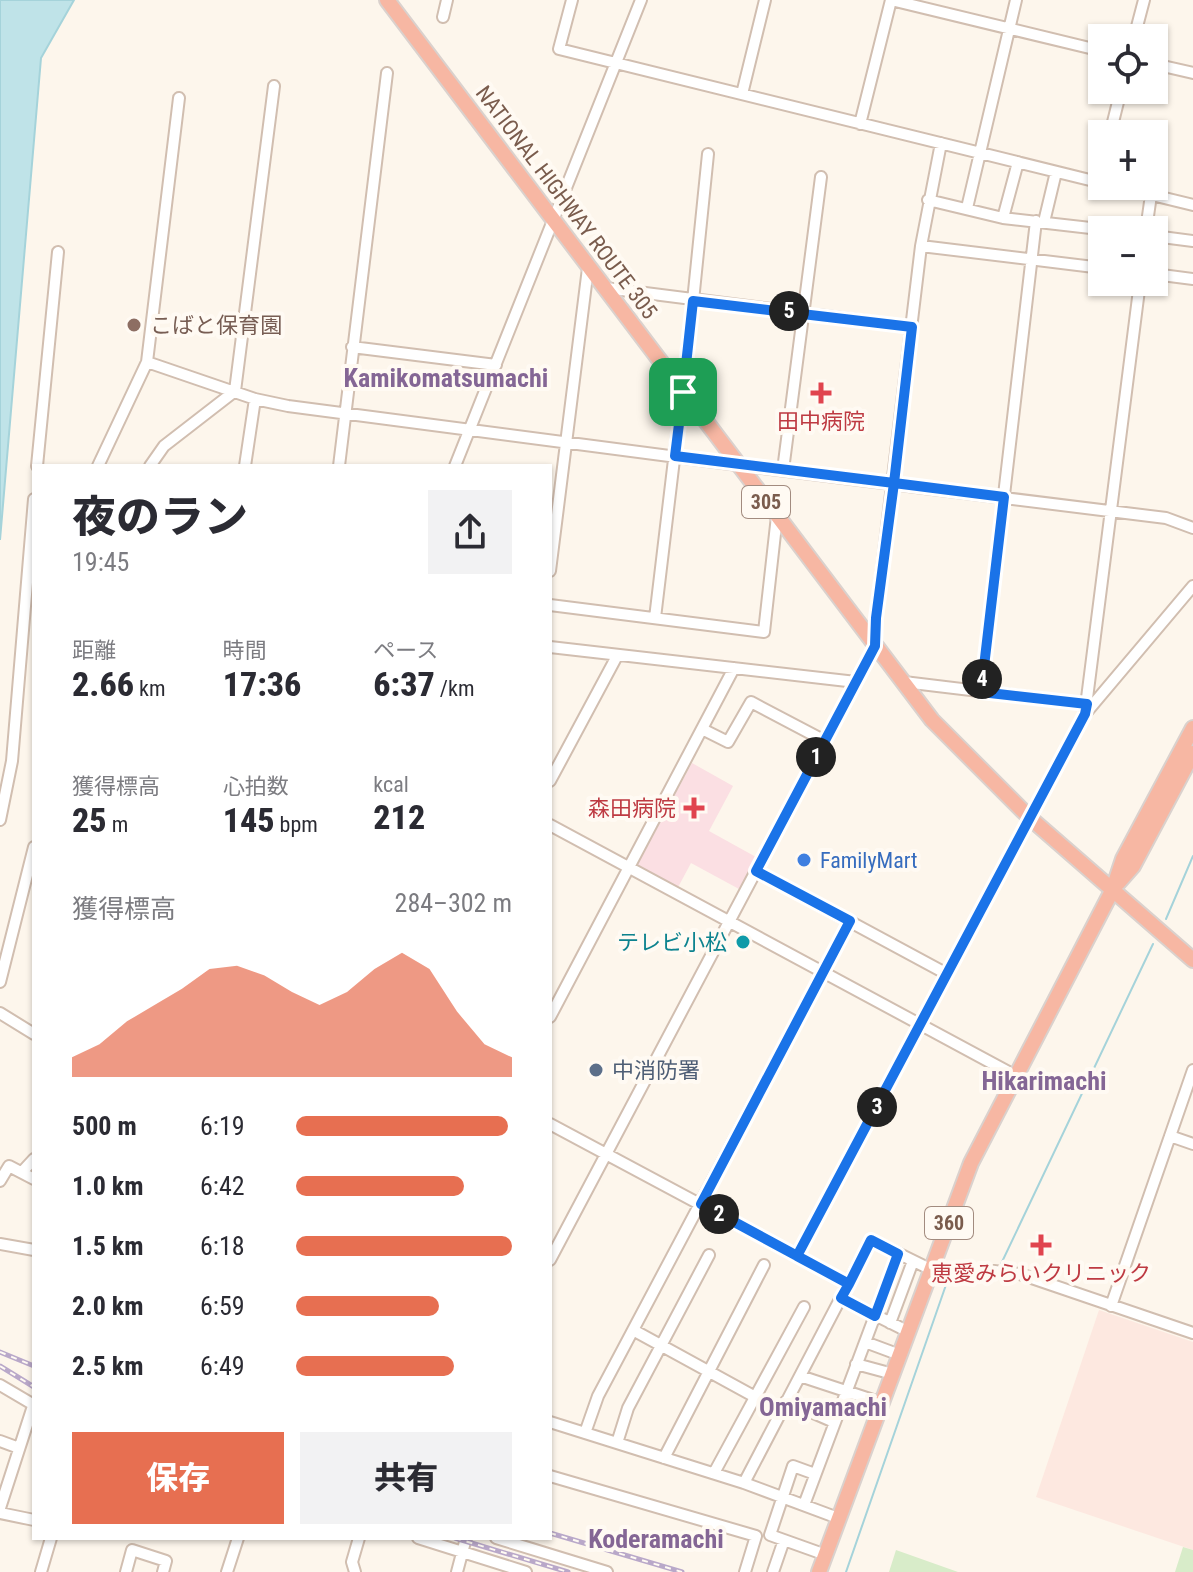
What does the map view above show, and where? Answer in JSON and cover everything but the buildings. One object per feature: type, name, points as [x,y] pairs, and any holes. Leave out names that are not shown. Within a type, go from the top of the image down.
[{"type":"highway","name":"NATIONAL HIGHWAY ROUTE 305","points":[[387,0],[932,720],[1030,818],[1193,960]]},
{"type":"highway","name":"360","points":[[819,1572],[971,1163],[1113,889],[1123,859],[1193,728]]},
{"type":"highway","name":"360","points":[[1113,889],[1133,866],[1193,753]]},
{"type":"street","points":[[443,17],[447,0]]},
{"type":"street","points":[[572,0],[559,49],[1088,179]]},
{"type":"street","points":[[456,464],[641,0]]},
{"type":"street","points":[[742,94],[765,0]]},
{"type":"street","points":[[860,124],[891,0],[1088,48]]},
{"type":"street","points":[[967,208],[1016,0]]},
{"type":"street","points":[[1138,24],[1144,0]]},
{"type":"street","points":[[1168,67],[1193,73]]},
{"type":"street","points":[[339,464],[387,73]]},
{"type":"street","points":[[151,464],[164,446],[235,391],[274,86]]},
{"type":"street","points":[[99,464],[147,362],[179,98]]},
{"type":"street","points":[[552,1256],[875,646],[921,246],[941,143]]},
{"type":"street","points":[[655,618],[708,154]]},
{"type":"street","points":[[1003,218],[1018,162]]},
{"type":"street","points":[[981,692],[1032,260],[1056,172]]},
{"type":"street","points":[[783,470],[821,177]]},
{"type":"street","points":[[1168,199],[1193,205]]},
{"type":"street","points":[[928,200],[1003,218],[1088,228]]},
{"type":"street","points":[[1168,238],[1193,241]]},
{"type":"street","points":[[921,246],[1088,266]]},
{"type":"street","points":[[37,464],[58,252]]},
{"type":"street","points":[[552,554],[588,268]]},
{"type":"street","points":[[1168,276],[1193,279]]},
{"type":"street","points":[[606,288],[912,327]]},
{"type":"street","points":[[1086,709],[1138,296]]},
{"type":"street","points":[[352,347],[496,365]]},
{"type":"street","points":[[147,362],[255,399],[565,443],[1166,518],[1193,528]]},
{"type":"street","points":[[245,464],[255,399]]},
{"type":"street","points":[[552,605],[764,632],[777,516]]},
{"type":"street","points":[[0,820],[12,761],[32,523]]},
{"type":"street","points":[[797,1256],[1086,709],[1193,586]]},
{"type":"street","points":[[552,647],[856,682]]},
{"type":"street","points":[[552,777],[617,656]]},
{"type":"street","points":[[552,1013],[734,668]]},
{"type":"street","points":[[904,682],[1086,709]]},
{"type":"street","points":[[702,729],[728,742],[751,702],[825,741]]},
{"type":"street","points":[[552,826],[1014,1075]]},
{"type":"street","points":[[0,982],[32,855]]},
{"type":"street","points":[[756,871],[947,974]]},
{"type":"street","points":[[585,1433],[598,1396],[850,921]]},
{"type":"street","points":[[0,1014],[32,1033]]},
{"type":"street","points":[[1111,1306],[1193,1070]]},
{"type":"street","points":[[552,1125],[849,1284]]},
{"type":"street","points":[[1170,1136],[1193,1144]]},
{"type":"street","points":[[22,1172],[32,1163]]},
{"type":"street","points":[[0,1181],[9,1166],[32,1178]]},
{"type":"street","points":[[744,1483],[871,1240],[948,1275],[1005,1271],[1193,1333]]},
{"type":"street","points":[[0,1244],[32,1250]]},
{"type":"street","points":[[804,1505],[898,1254]]},
{"type":"street","points":[[617,1443],[628,1408],[709,1255]]},
{"type":"street","points":[[890,1323],[913,1261]]},
{"type":"street","points":[[664,1458],[764,1265]]},
{"type":"street","points":[[841,1298],[909,1332]]},
{"type":"street","points":[[714,1473],[804,1307]]},
{"type":"street","points":[[633,1330],[756,1397],[834,1422]]},
{"type":"street","points":[[865,1342],[900,1355]]},
{"type":"street","points":[[856,1364],[893,1374]]},
{"type":"street","points":[[800,1376],[882,1403]]},
{"type":"street","points":[[0,1385],[32,1403]]},
{"type":"street","points":[[32,1410],[2,1490],[0,1510],[32,1519]]},
{"type":"street","points":[[552,1423],[744,1483],[838,1518]]},
{"type":"street","points":[[0,1441],[19,1448]]},
{"type":"street","points":[[815,1474],[793,1466],[770,1535],[826,1555]]},
{"type":"street","points":[[552,1477],[756,1536],[745,1572]]},
{"type":"street","points":[[41,1572],[50,1540]]},
{"type":"street","points":[[227,1572],[237,1540]]},
{"type":"street","points":[[355,1572],[352,1562],[358,1540]]},
{"type":"street","points":[[424,1540],[526,1572]]},
{"type":"street","points":[[457,1572],[465,1540]]},
{"type":"street","points":[[502,1540],[580,1568],[607,1572]]},
{"type":"street","points":[[773,1572],[784,1540]]},
{"type":"street","points":[[126,1572],[132,1550],[166,1561],[163,1572]]},
{"type":"shaded area","name":"森田病院","points":[[692,763],[733,786],[709,831],[756,857],[739,889],[691,863],[676,891],[635,869]]},
{"type":"shaded area","points":[[1099,1310],[1193,1342],[1193,1550],[1036,1497]]},
{"type":"green space","points":[[1183,1547],[1193,1550],[1193,1572],[1175,1572]]},
{"type":"green space","points":[[896,1550],[958,1572],[889,1572]]},
{"type":"water","points":[[0,0],[74,0],[41,58],[0,540]]},
{"type":"waterway","points":[[1166,919],[1193,856]]},
{"type":"waterway","points":[[1001,1264],[1153,944]]},
{"type":"waterway","points":[[846,1572],[947,1282]]},
{"type":"railway","points":[[0,1352],[32,1365]]},
{"type":"railway","points":[[0,1366],[32,1386]]},
{"type":"railway","points":[[552,1534],[682,1572]]},
{"type":"railway","points":[[462,1540],[568,1572]]},
{"type":"place","name":"こばと保育園","points":[[134,325]]},
{"type":"place","name":"田中病院","points":[[821,393]]},
{"type":"place","name":"森田病院","points":[[694,808]]},
{"type":"place","name":"FamilyMart","points":[[804,860]]},
{"type":"place","name":"テレビ小松","points":[[743,942]]},
{"type":"place","name":"中消防署","points":[[596,1070]]},
{"type":"place","name":"恵愛みらいクリニック","points":[[1041,1245]]},
{"type":"district","name":"Kamikomatsumachi","points":[[446,378]]},
{"type":"district","name":"Hikarimachi","points":[[1044,1081]]},
{"type":"district","name":"Omiyamachi","points":[[823,1407]]},
{"type":"district","name":"Koderamachi","points":[[656,1539]]},
{"type":"route","points":[[683,392],[675,456],[894,483],[875,646],[756,871],[850,921],[701,1204],[797,1256],[849,1284],[841,1298],[875,1316],[898,1254],[871,1240],[849,1284],[797,1256],[1008,861],[1085,714],[1087,704],[981,692],[1004,497],[894,483],[912,327],[693,301],[683,392]]}]
